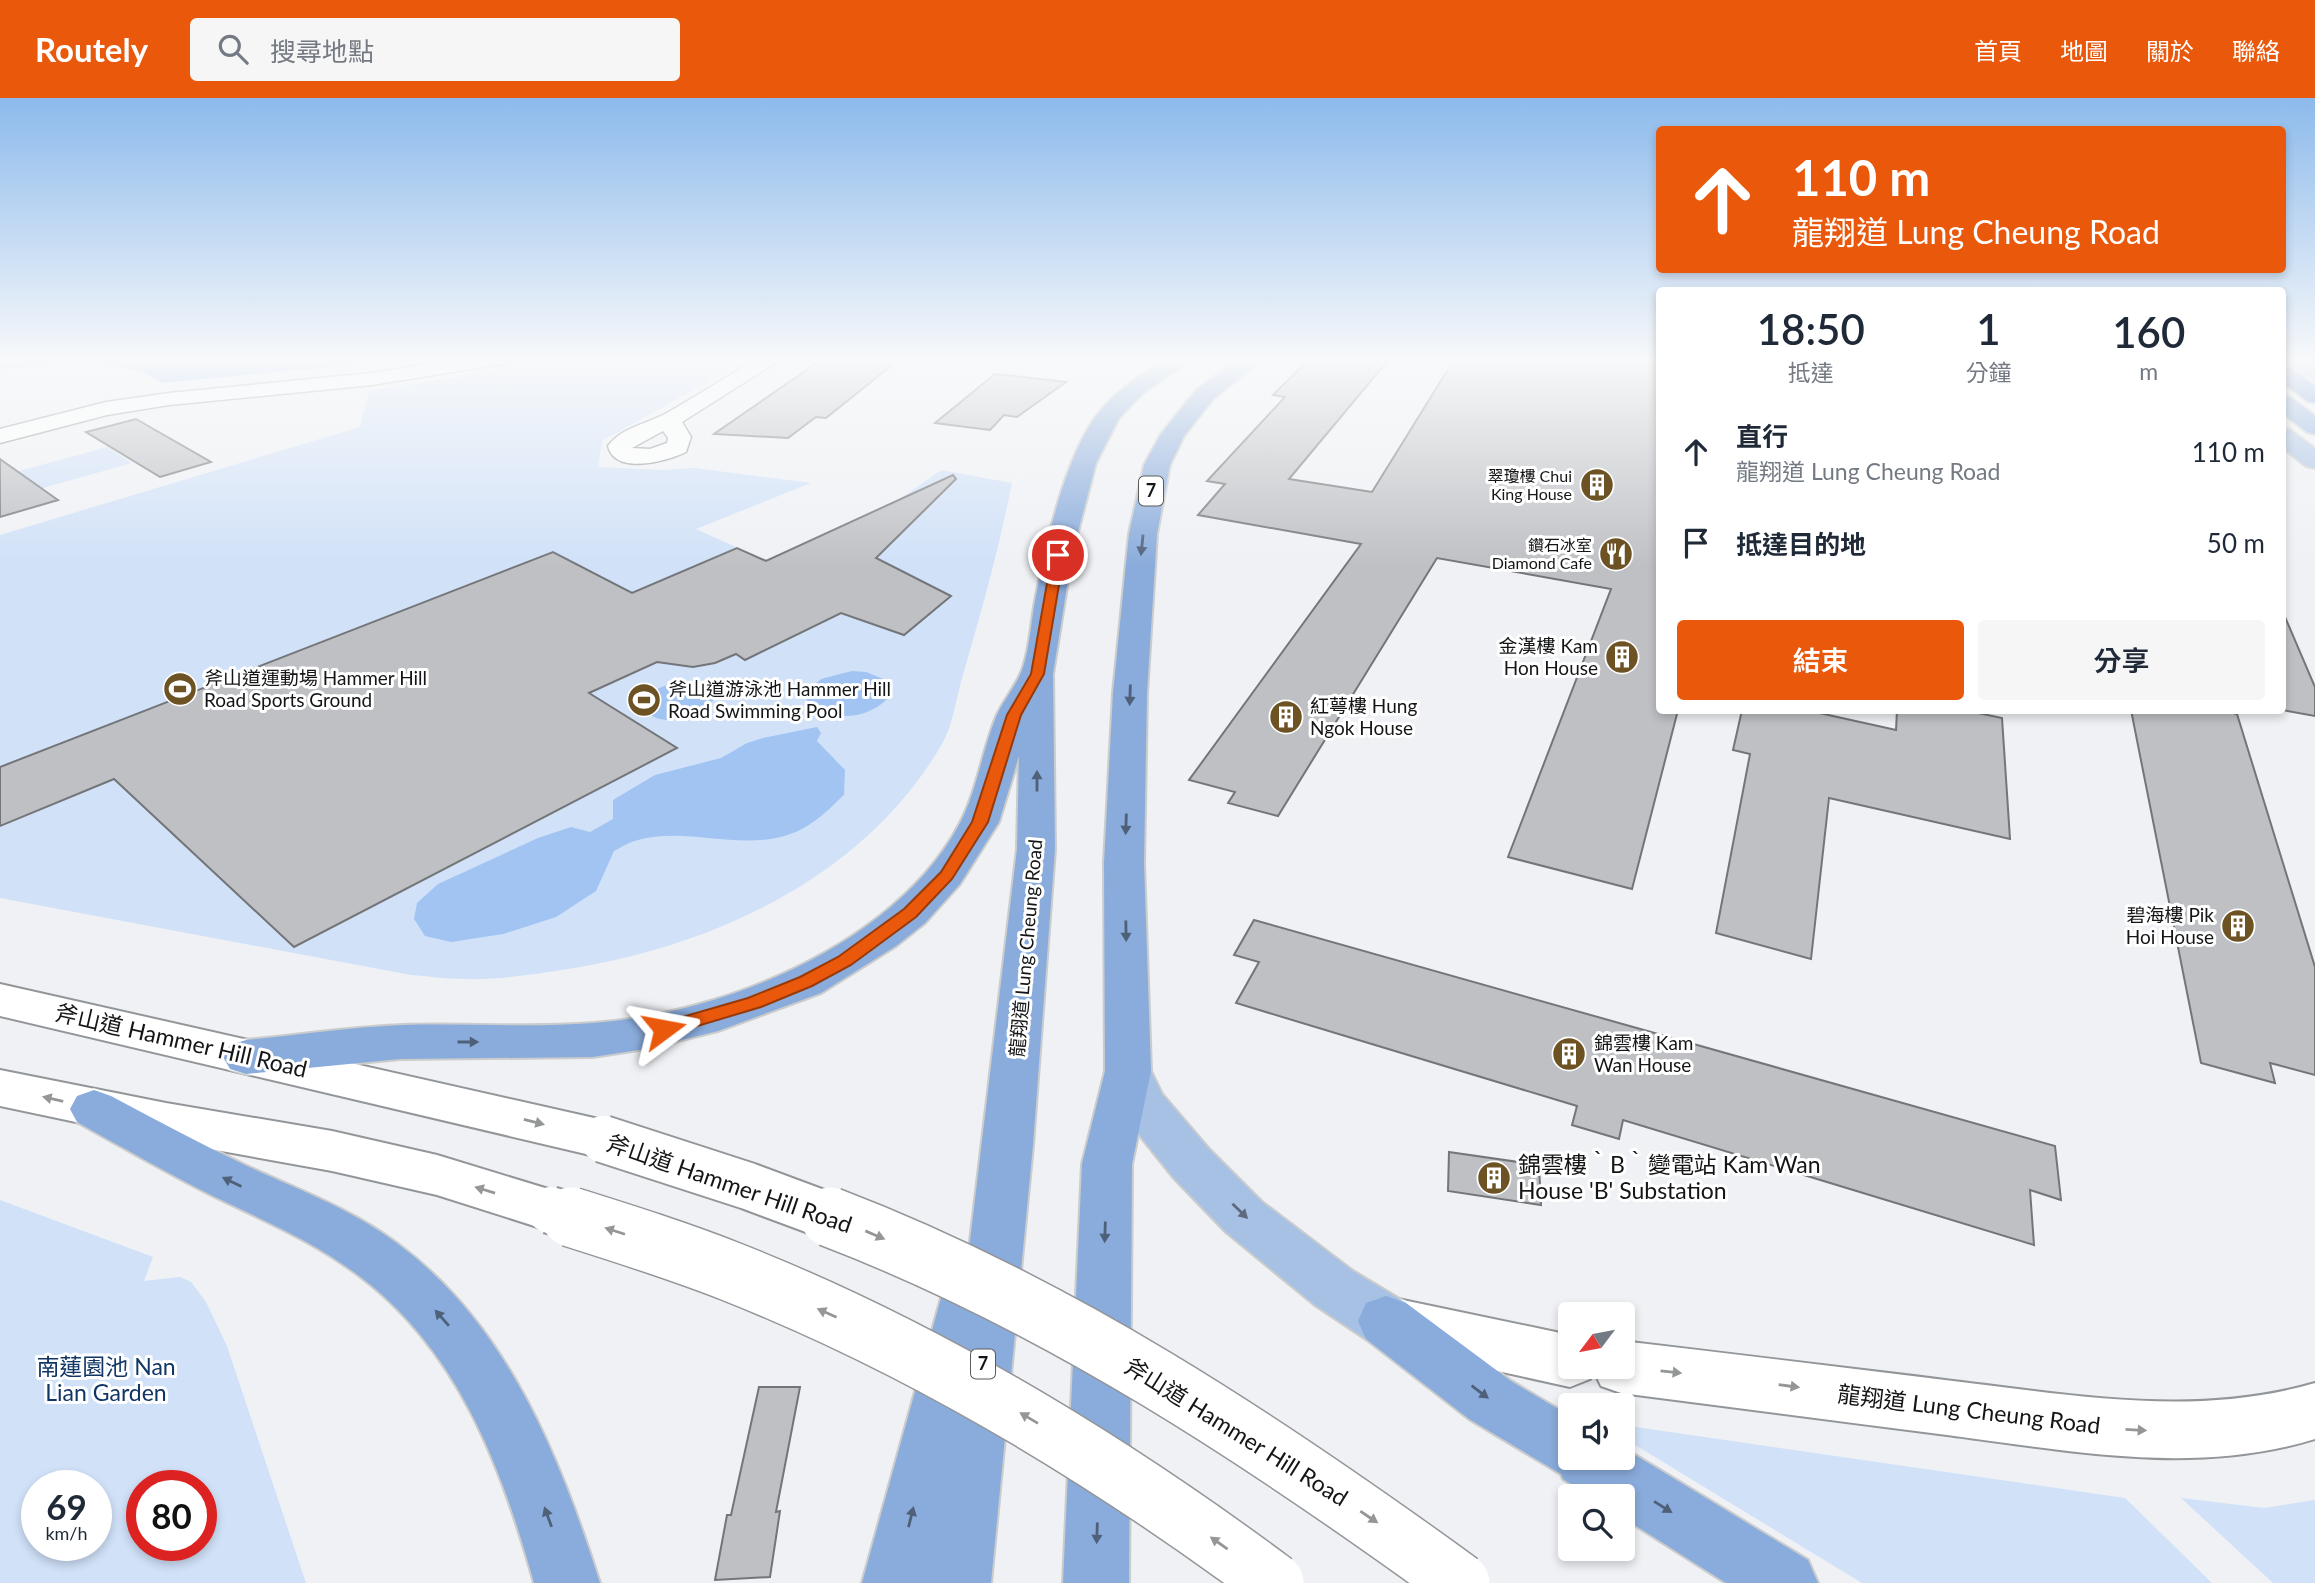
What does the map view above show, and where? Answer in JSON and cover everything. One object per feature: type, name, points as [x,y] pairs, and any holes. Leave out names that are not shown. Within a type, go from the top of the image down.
[{"type":"highway","name":"龍翔道 Lung Cheung Road","points":[[958,1583],[1008,1145],[1036,849],[1037,674],[1062,532],[1084,463],[1104,427]]},
{"type":"highway","name":"7","points":[[1096,1583],[1107,1164],[1128,1072],[1124,863],[1130,692],[1140,567],[1151,489],[1164,449],[1178,427]]},
{"type":"highway","points":[[246,1057],[400,1042],[542,1043],[632,1035],[702,1020],[806,982],[845,961],[881,936],[910,913],[947,875],[980,822],[1014,715],[1037,674]]},
{"type":"highway","points":[[94,1108],[229,1181],[331,1228],[402,1279],[436,1311],[482,1371],[505,1414],[534,1479],[567,1583]]},
{"type":"highway","points":[[895,1583],[1008,1145]]},
{"type":"highway","points":[[1386,1321],[1490,1400],[1558,1442]]},
{"type":"highway","points":[[1603,1470],[1785,1583]]},
{"type":"main road","points":[[2286,438],[2315,461]]},
{"type":"main road","name":"斧山道 Hammer Hill Road","points":[[0,1000],[246,1057],[396,1088],[603,1139],[779,1195],[982,1283],[1084,1337],[1211,1412],[1375,1521],[1460,1583]]},
{"type":"main road","points":[[1128,1072],[1142,1104],[1191,1163],[1244,1217],[1334,1288],[1386,1321],[1558,1358]]},
{"type":"main road","points":[[0,1088],[94,1108],[332,1151],[437,1175],[656,1244],[754,1281],[939,1367],[1041,1425],[1166,1506],[1274,1583]]},
{"type":"main road","name":"龍翔道 Lung Cheung Road","points":[[1635,1369],[2127,1430],[2237,1430],[2287,1420],[2315,1411]]},
{"type":"street","points":[[0,436],[36,427]]},
{"type":"green space","name":"斧山道游泳池 Hammer Hill Road Swimming Pool","points":[[359,427],[627,427],[602,441],[598,467],[663,470],[695,468],[811,483],[696,529],[766,561],[897,501],[941,470],[1012,483],[989,581],[946,737],[908,793],[868,835],[822,872],[772,903],[719,928],[606,962],[495,978],[457,979],[411,975],[0,898],[0,535]]},
{"type":"green space","points":[[107,447],[132,463],[25,493],[1,476]]},
{"type":"green space","name":"南蓮園池 Nan Lian Garden","points":[[0,1200],[153,1257],[144,1281],[180,1277],[191,1282],[206,1302],[227,1346],[306,1583],[0,1583]]},
{"type":"green space","points":[[1635,1427],[2125,1498],[2212,1583],[1862,1583],[1635,1445]]},
{"type":"green space","points":[[2181,1498],[2264,1508],[2315,1500],[2315,1583],[2273,1583]]},
{"type":"shaded area","points":[[852,671],[866,672],[888,681],[891,694],[873,709],[851,716],[828,714],[807,703],[807,692],[821,679]]},
{"type":"shaded area","points":[[689,681],[708,685],[715,693],[712,702],[702,711],[672,720],[656,718],[643,708],[645,701],[654,691]]},
{"type":"shaded area","points":[[817,727],[821,733],[817,741],[845,770],[844,795],[820,817],[795,832],[773,839],[751,841],[660,836],[635,841],[614,851],[596,891],[556,917],[503,934],[451,942],[425,936],[414,919],[417,903],[438,884],[538,838],[571,827],[590,832],[613,819],[613,800],[655,775],[721,758],[747,743],[763,738]]},
{"type":"building","points":[[104,427],[150,427],[211,462],[160,477],[86,432]]},
{"type":"building","points":[[724,427],[802,427],[788,438],[714,434]]},
{"type":"building","points":[[969,427],[993,427],[990,430]]},
{"type":"building","points":[[1257,427],[1332,427],[1289,479],[1372,492],[1412,427],[1656,427],[1656,714],[1677,714],[1632,889],[1508,857],[1611,589],[1437,558],[1278,816],[1228,803],[1235,792],[1189,780],[1361,544],[1198,515],[1225,484],[1207,481]]},
{"type":"building","points":[[0,459],[58,500],[0,517]]},
{"type":"building","points":[[953,475],[956,479],[876,558],[951,596],[904,635],[841,613],[745,660],[736,654],[715,663],[693,667],[657,662],[589,693],[677,748],[294,947],[114,779],[0,826],[0,767],[553,552],[632,593],[737,548],[766,561]]},
{"type":"building","points":[[2286,619],[2315,687],[2315,716],[2286,711]]},
{"type":"building","points":[[1741,714],[1824,714],[1896,730],[1897,714],[1983,714],[2002,718],[2010,839],[1829,798],[1811,959],[1716,933],[1750,754],[1733,750]]},
{"type":"building","name":"碧海樓 Pik Hoi House","points":[[2132,714],[2237,714],[2315,967],[2315,1075],[2270,1063],[2275,1083],[2201,1063]]},
{"type":"building","name":"錦雲樓 Kam Wan House","points":[[1254,920],[2055,1146],[2061,1200],[2030,1190],[2034,1245],[1623,1120],[1619,1139],[1572,1125],[1577,1106],[1236,1003],[1259,962],[1234,955]]},
{"type":"building","name":"錦雲樓‵B‵變電站 Kam Wan House 'B' Substation","points":[[1449,1152],[1539,1165],[1541,1205],[1448,1191]]},
{"type":"building","points":[[759,1387],[800,1387],[776,1512],[780,1511],[770,1577],[715,1580],[727,1515],[731,1515]]},
{"type":"place","name":"翠瓊樓 Chui King House","points":[[1597,485]]},
{"type":"place","name":"鑽石冰室 Diamond Cafe","points":[[1616,554]]},
{"type":"place","name":"金漢樓 Kam Hon House","points":[[1622,657]]},
{"type":"place","name":"斧山道運動場 Hammer Hill Road Sports Ground","points":[[180,689]]},
{"type":"place","name":"斧山道游泳池 Hammer Hill Road Swimming Pool","points":[[644,700]]},
{"type":"place","name":"紅萼樓 Hung Ngok House","points":[[1286,717]]},
{"type":"place","name":"碧海樓 Pik Hoi House","points":[[2238,926]]},
{"type":"place","name":"錦雲樓 Kam Wan House","points":[[1569,1054]]},
{"type":"place","name":"錦雲樓‵B‵變電站 Kam Wan House 'B' Substation","points":[[1494,1178]]},
{"type":"route","points":[[664,1029],[702,1020],[754,1002],[806,982],[845,961],[910,913],[947,875],[980,822],[1014,715],[1037,674],[1058,555]]}]
